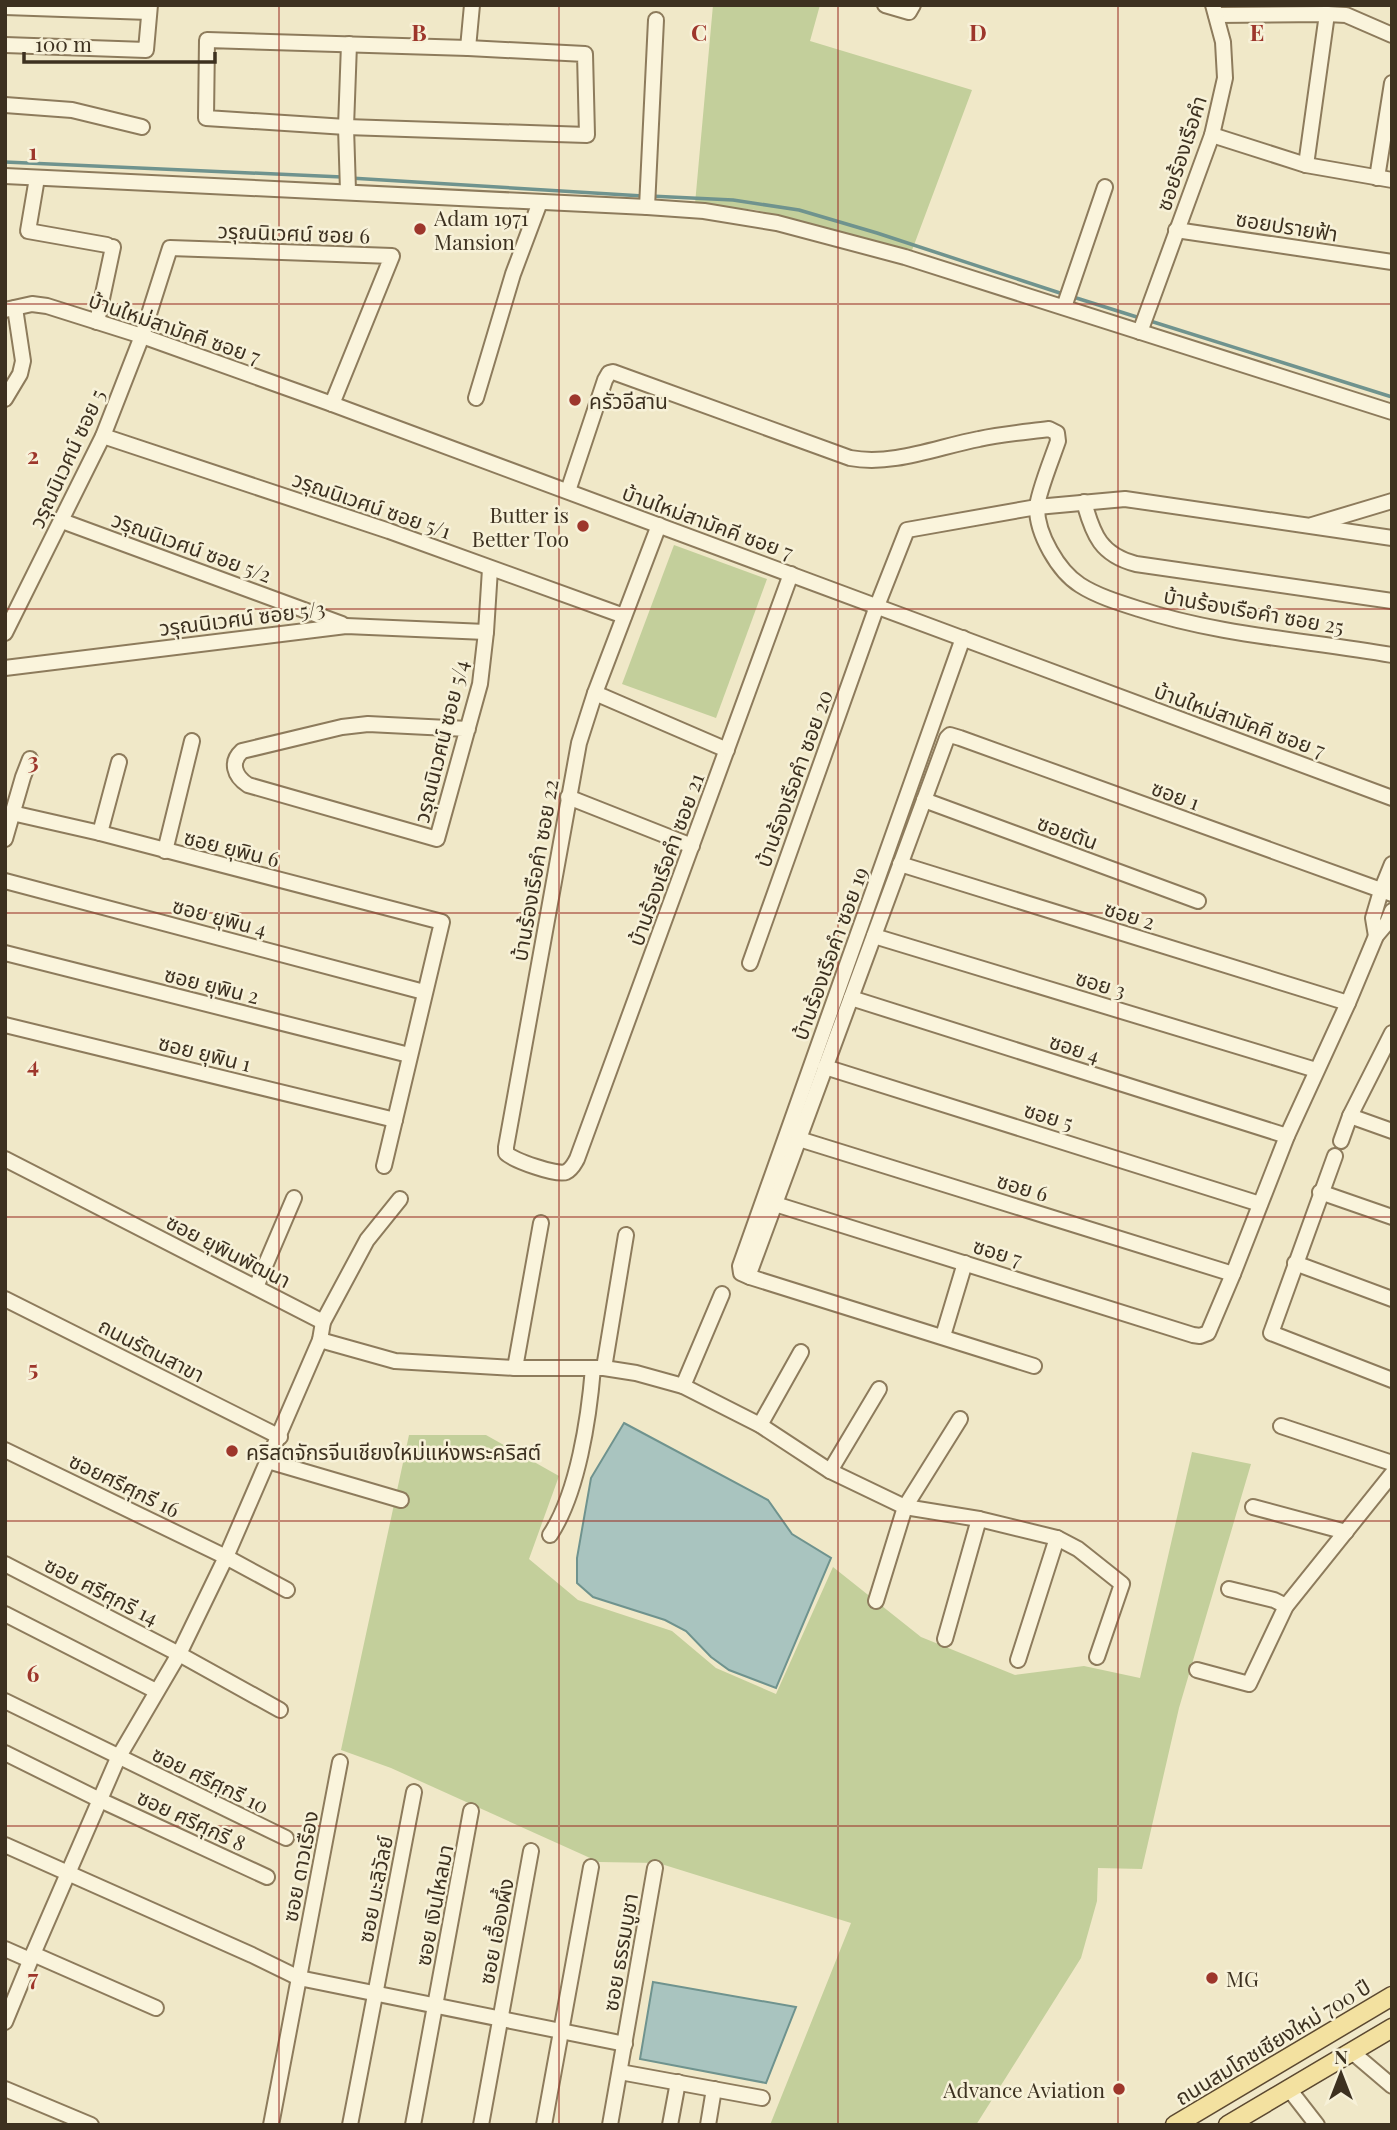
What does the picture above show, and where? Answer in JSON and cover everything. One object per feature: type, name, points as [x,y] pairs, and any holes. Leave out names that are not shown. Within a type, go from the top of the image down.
[{"type":"main road","name":"ถนนสมโภชเชียงใหม่ 700 ปี","points":[[1175,2125],[1392,1996]]},
{"type":"main road","points":[[1228,2125],[1392,2028]]},
{"type":"street","points":[[468,48],[472,5]]},
{"type":"street","points":[[885,5],[909,12],[913,5]]},
{"type":"street","points":[[5,7],[150,8],[146,50],[5,45]]},
{"type":"street","points":[[1215,10],[1346,15],[1392,35]]},
{"type":"street","name":"ซอยร้องเรือคำ","points":[[1143,322],[1212,135],[1225,78],[1223,42],[1215,10]]},
{"type":"street","points":[[1306,165],[1327,13]]},
{"type":"street","points":[[647,200],[656,20]]},
{"type":"street","points":[[207,40],[349,44],[585,54],[587,135],[346,127],[206,118],[207,40]]},
{"type":"street","points":[[348,191],[346,127],[349,44]]},
{"type":"street","points":[[1212,135],[1306,165],[1385,179],[1392,83]]},
{"type":"street","points":[[5,105],[72,110],[142,127]]},
{"type":"street","points":[[5,176],[540,201],[647,200],[777,223],[1067,300],[1143,322],[1392,412]]},
{"type":"street","points":[[37,178],[28,230],[110,246],[97,322]]},
{"type":"street","points":[[1067,300],[1105,187]]},
{"type":"street","points":[[476,398],[513,274],[540,201]]},
{"type":"street","name":"ซอยปรายฟ้า","points":[[1177,230],[1392,262]]},
{"type":"street","name":"วรุณนิเวศน์ ซอย 6","points":[[142,336],[170,248],[392,256],[332,404]]},
{"type":"street","name":"บ้านใหม่สามัคคี ซอย 7","points":[[10,309],[32,304],[47,306],[142,336],[568,491],[1392,798]]},
{"type":"street","points":[[5,398],[20,374],[23,361],[10,309]]},
{"type":"street","name":"วรุณนิเวศน์ ซอย 5","points":[[5,633],[103,436],[142,336]]},
{"type":"street","points":[[568,491],[605,380],[610,373],[617,373],[863,461],[898,458],[981,438],[1054,430],[1058,441],[1037,507],[1125,499],[1392,538]]},
{"type":"street","name":"วรุณนิเวศน์ ซอย 5/1","points":[[103,436],[390,531],[624,616]]},
{"type":"street","points":[[1307,526],[1392,501]]},
{"type":"street","points":[[1084,502],[1095,534],[1102,545],[1123,560],[1392,601]]},
{"type":"street","name":"บ้านร้องเรือคำ ซอย 20","points":[[750,963],[877,606],[907,530],[1037,507]]},
{"type":"street","name":"บ้านร้องเรือคำ ซอย 25","points":[[1037,507],[1045,538],[1060,568],[1079,585],[1102,596],[1166,618],[1231,632],[1392,655]]},
{"type":"street","name":"วรุณนิเวศน์ ซอย 5/2","points":[[62,521],[346,626]]},
{"type":"street","name":"บ้านร้องเรือคำ ซอย 22","points":[[577,1158],[573,1167],[560,1173],[510,1157],[506,1153],[506,1147],[579,743],[595,693],[659,525]]},
{"type":"street","name":"วรุณนิเวศน์ ซอย 5/4","points":[[468,729],[393,724],[355,726],[242,751],[236,759],[237,776],[247,785],[437,839],[468,729],[480,684],[490,569]]},
{"type":"street","name":"บ้านร้องเรือคำ ซอย 21","points":[[577,1158],[790,574]]},
{"type":"street","name":"วรุณนิเวศน์ ซอย 5/3","points":[[5,668],[346,626],[486,632]]},
{"type":"street","name":"บ้านร้องเรือคำ ซอย 19","points":[[750,1277],[741,1273],[740,1266],[963,638]]},
{"type":"street","points":[[595,693],[727,750]]},
{"type":"street","name":"ซอย 1","points":[[924,800],[950,736],[1386,892]]},
{"type":"street","points":[[165,851],[192,741]]},
{"type":"street","points":[[5,839],[30,759]]},
{"type":"street","points":[[100,833],[119,762]]},
{"type":"street","points":[[568,796],[692,846]]},
{"type":"street","points":[[924,800],[750,1277],[1034,1366]]},
{"type":"street","name":"ซอยตัน","points":[[924,800],[1198,901]]},
{"type":"street","name":"ซอย ยุพิน 6","points":[[12,813],[100,833],[442,922],[424,992]]},
{"type":"street","name":"ซอย 2","points":[[900,864],[1348,1003]]},
{"type":"street","points":[[1376,936],[1373,918],[1386,892],[1392,864]]},
{"type":"street","name":"ซอย ยุพิน 4","points":[[5,881],[424,992]]},
{"type":"street","points":[[1233,1274],[1287,1136],[1376,936],[1387,923],[1392,911]]},
{"type":"street","name":"ซอย 3","points":[[874,936],[1316,1070]]},
{"type":"street","name":"ซอย ยุพิน 2","points":[[5,953],[409,1055]]},
{"type":"street","points":[[384,1166],[424,992]]},
{"type":"street","name":"ซอย 4","points":[[851,998],[1287,1136]]},
{"type":"street","name":"ซอย ยุพิน 1","points":[[5,1025],[395,1120]]},
{"type":"street","points":[[1341,1142],[1350,1116],[1390,1041]]},
{"type":"street","name":"ซอย 5","points":[[825,1067],[1260,1203]]},
{"type":"street","points":[[1350,1116],[1392,1131]]},
{"type":"street","name":"ซอย 6","points":[[799,1139],[1233,1274]]},
{"type":"street","points":[[1335,1156],[1271,1333],[1392,1380]]},
{"type":"street","name":"ซอย ยุพินพัฒนา","points":[[5,1158],[323,1322]]},
{"type":"street","points":[[1320,1192],[1392,1217]]},
{"type":"street","points":[[256,1287],[294,1198]]},
{"type":"street","points":[[5,2022],[118,1758],[179,1654],[226,1556],[280,1437],[320,1340],[323,1322],[367,1240],[400,1199]]},
{"type":"street","name":"ซอย 7","points":[[775,1204],[1193,1335],[1208,1333],[1233,1274]]},
{"type":"street","points":[[515,1367],[541,1223]]},
{"type":"street","points":[[551,1535],[561,1519],[571,1491],[626,1235]]},
{"type":"street","points":[[943,1336],[965,1263]]},
{"type":"street","points":[[1295,1263],[1392,1299]]},
{"type":"street","points":[[683,1386],[722,1294]]},
{"type":"street","name":"ถนนรัตนสาขา","points":[[5,1299],[280,1437]]},
{"type":"street","points":[[320,1340],[395,1361],[515,1367],[598,1367],[636,1373],[683,1386],[760,1425],[830,1471],[905,1507],[979,1519],[1057,1538],[1078,1549],[1122,1584],[1097,1657]]},
{"type":"street","points":[[760,1425],[800,1352]]},
{"type":"street","points":[[830,1471],[879,1389]]},
{"type":"street","points":[[876,1601],[905,1507],[960,1419]]},
{"type":"street","points":[[1281,1426],[1392,1463]]},
{"type":"street","name":"ซอยศรีศุกรี 16","points":[[5,1450],[226,1556],[287,1590]]},
{"type":"street","points":[[268,1461],[401,1500]]},
{"type":"street","points":[[1197,1670],[1250,1684],[1286,1606],[1392,1474]]},
{"type":"street","points":[[1253,1507],[1346,1532]]},
{"type":"street","points":[[945,1639],[979,1519]]},
{"type":"street","points":[[1018,1660],[1057,1538]]},
{"type":"street","name":"ซอย ศรีศุกรี 14","points":[[5,1564],[179,1654],[280,1710]]},
{"type":"street","points":[[1229,1589],[1274,1600],[1286,1606]]},
{"type":"street","points":[[5,1614],[156,1691]]},
{"type":"street","name":"ซอย ศรีศุกรี 10","points":[[5,1701],[286,1838]]},
{"type":"street","name":"ซอย ศรีศุกรี 8","points":[[5,1753],[267,1877]]},
{"type":"street","name":"ซอย ดาวเรือง","points":[[271,2125],[340,1762]]},
{"type":"street","name":"ซอย มะลิวัลย์","points":[[350,2125],[414,1792]]},
{"type":"street","name":"ซอย เงินไหลมา","points":[[413,2125],[471,1811]]},
{"type":"street","points":[[5,1845],[299,1978],[625,2044]]},
{"type":"street","name":"ซอย เอื้องผึ้ง","points":[[481,2125],[531,1851]]},
{"type":"street","points":[[544,2125],[591,1867]]},
{"type":"street","name":"ซอย ธรรมบูชา","points":[[610,2125],[655,1868]]},
{"type":"street","points":[[5,1949],[156,2008]]},
{"type":"street","points":[[1352,2052],[1392,2086]]},
{"type":"street","points":[[620,2072],[762,2098]]},
{"type":"street","points":[[670,2125],[678,2082]]},
{"type":"street","points":[[5,2089],[91,2125]]},
{"type":"street","points":[[708,2125],[714,2089]]},
{"type":"street","points":[[1289,2089],[1317,2125]]},
{"type":"green space","points":[[713,5],[820,5],[810,41],[972,90],[911,253],[756,210],[695,204]]},
{"type":"green space","points":[[674,545],[767,579],[716,718],[622,684]]},
{"type":"green space","points":[[409,1435],[486,1435],[559,1476],[529,1559],[578,1600],[672,1631],[716,1668],[776,1694],[833,1567],[921,1637],[1015,1675],[1084,1666],[1140,1678],[1192,1452],[1251,1464],[1179,1708],[1142,1869],[1098,1868],[1097,1901],[1081,1958],[976,2125],[770,2125],[851,1923],[658,1863],[599,1862],[391,1768],[341,1750]]},
{"type":"water","points":[[624,1423],[768,1500],[792,1534],[831,1558],[776,1688],[729,1670],[711,1657],[686,1631],[665,1620],[593,1597],[577,1583],[577,1558],[591,1478]]},
{"type":"water","points":[[653,1982],[796,2007],[766,2083],[640,2059]]},
{"type":"waterway","points":[[5,162],[342,177]]},
{"type":"waterway","points":[[350,178],[643,196]]},
{"type":"waterway","points":[[650,196],[733,200],[799,210],[1063,294]]},
{"type":"waterway","points":[[1070,296],[1140,318]]},
{"type":"waterway","points":[[1147,320],[1392,397]]},
{"type":"place","name":"Adam 1971 Mansion","points":[[420,229]]},
{"type":"place","name":"ครัวอีสาน","points":[[575,400]]},
{"type":"place","name":"Butter is Better Too","points":[[583,526]]},
{"type":"place","name":"คริสตจักรจีนเชียงใหม่แห่งพระคริสต์","points":[[232,1451]]},
{"type":"place","name":"MG","points":[[1212,1978]]},
{"type":"place","name":"Advance Aviation","points":[[1119,2089]]}]
